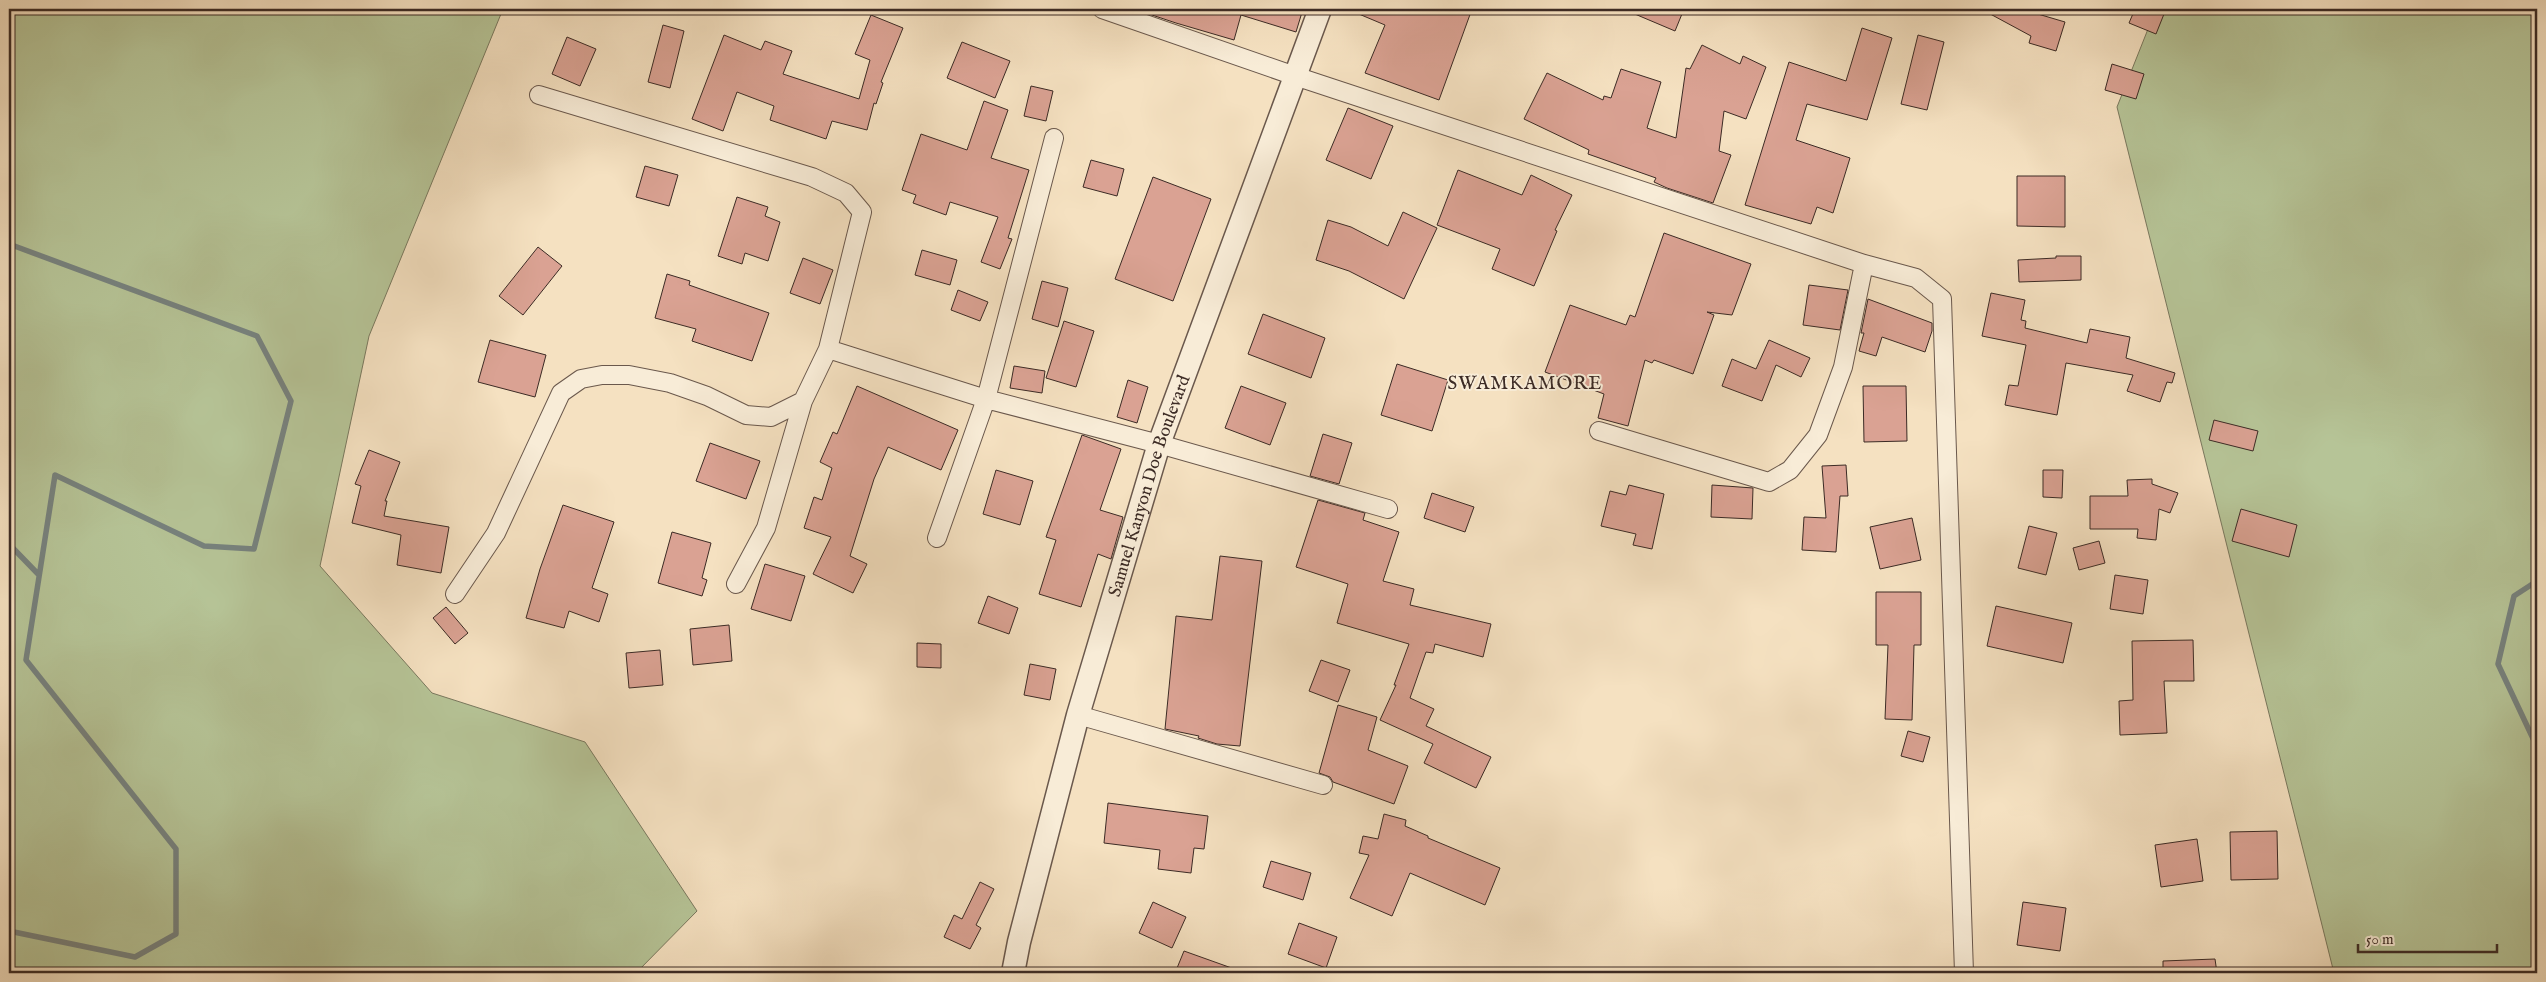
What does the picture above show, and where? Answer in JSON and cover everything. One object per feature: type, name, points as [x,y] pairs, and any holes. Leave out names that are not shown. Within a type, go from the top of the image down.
[{"type":"street","points":[[1102,9],[1295,76],[1864,264],[1916,278],[1942,299],[1964,973]]},
{"type":"street","name":"Samuel Kanyon Doe Boulevard","points":[[1014,973],[1019,942],[1078,714],[1159,444],[1320,9]]},
{"type":"street","points":[[539,96],[812,177],[846,193],[862,212],[828,349],[803,401],[766,528],[736,584]]},
{"type":"street","points":[[938,538],[986,399],[1054,138]]},
{"type":"street","points":[[1599,431],[1769,482],[1790,470],[1818,435],[1842,367],[1864,264]]},
{"type":"street","points":[[828,349],[986,399],[1159,444],[1388,510]]},
{"type":"street","points":[[455,594],[496,534],[561,394],[581,379],[602,375],[629,375],[670,384],[707,396],[746,415],[772,417],[803,401]]},
{"type":"street","points":[[1078,714],[1323,785]]},
{"type":"green space","points":[[9,9],[503,9],[369,336],[320,566],[432,693],[585,742],[697,911],[636,973],[9,973]]},
{"type":"green space","points":[[2156,9],[2537,9],[2537,973],[2334,973],[2117,107]]},
{"type":"building","points":[[1140,9],[1303,9],[1296,32],[1241,15],[1234,40],[1176,23],[1140,11]]},
{"type":"building","points":[[1347,9],[1472,9],[1439,100],[1365,73],[1385,25]]},
{"type":"building","points":[[1623,9],[1684,9],[1675,31]]},
{"type":"building","points":[[1981,9],[2021,9],[2065,22],[2056,51],[2029,43],[2031,36]]},
{"type":"building","points":[[2135,9],[2166,9],[2156,34],[2129,23]]},
{"type":"building","points":[[871,15],[903,28],[881,82],[883,83],[876,104],[874,103],[867,130],[832,121],[826,139],[770,120],[774,106],[737,92],[723,131],[692,119],[724,35],[761,50],[765,41],[792,51],[783,74],[859,99],[870,60],[855,54]]},
{"type":"building","points":[[663,25],[684,31],[670,88],[648,82]]},
{"type":"building","points":[[1862,28],[1892,38],[1867,120],[1807,104],[1796,140],[1850,158],[1833,213],[1817,207],[1811,224],[1745,205],[1789,62],[1846,81]]},
{"type":"building","points":[[1918,35],[1944,42],[1927,110],[1901,104]]},
{"type":"building","points":[[567,37],[596,49],[580,86],[552,74]]},
{"type":"building","points":[[962,42],[1010,61],[995,98],[947,78]]},
{"type":"building","points":[[1702,45],[1740,64],[1743,56],[1766,67],[1746,119],[1724,111],[1719,151],[1731,155],[1713,203],[1667,188],[1654,182],[1656,178],[1588,154],[1589,150],[1524,119],[1547,73],[1603,100],[1604,96],[1611,98],[1621,69],[1661,82],[1647,128],[1676,138],[1686,68],[1690,69]]},
{"type":"building","points":[[2112,64],[2144,74],[2136,99],[2105,90]]},
{"type":"building","points":[[1031,86],[1053,91],[1046,121],[1024,116]]},
{"type":"building","points":[[984,101],[1008,110],[991,158],[1029,170],[1008,238],[1012,239],[1000,269],[981,262],[998,217],[950,202],[946,215],[913,203],[916,195],[902,190],[921,134],[967,150]]},
{"type":"building","points":[[1348,108],[1393,126],[1371,179],[1326,160]]},
{"type":"building","points":[[1091,160],[1124,169],[1117,196],[1083,187]]},
{"type":"building","points":[[645,166],[678,175],[669,206],[636,197]]},
{"type":"building","points":[[1458,170],[1522,195],[1531,175],[1572,195],[1555,230],[1557,231],[1534,286],[1492,269],[1500,249],[1437,225]]},
{"type":"building","points":[[2017,176],[2065,176],[2065,227],[2017,226]]},
{"type":"building","points":[[1153,177],[1211,199],[1173,301],[1115,279]]},
{"type":"building","points":[[737,197],[768,207],[765,216],[780,222],[768,261],[745,253],[742,264],[718,256]]},
{"type":"building","points":[[1403,212],[1437,228],[1404,299],[1349,271],[1316,260],[1328,220],[1351,227],[1388,246]]},
{"type":"building","points":[[1664,233],[1751,264],[1732,315],[1707,312],[1714,315],[1693,374],[1654,360],[1652,363],[1645,360],[1628,426],[1598,418],[1604,394],[1545,372],[1570,305],[1626,325],[1630,315],[1635,317]]},
{"type":"building","points":[[538,247],[562,266],[523,315],[499,296]]},
{"type":"building","points":[[922,250],[957,260],[950,285],[915,275]]},
{"type":"building","points":[[2056,256],[2081,256],[2081,280],[2019,282],[2018,260],[2056,258]]},
{"type":"building","points":[[803,258],[833,270],[820,304],[790,293]]},
{"type":"building","points":[[667,274],[690,281],[689,285],[769,313],[752,361],[692,341],[696,329],[655,318]]},
{"type":"building","points":[[1042,281],[1068,288],[1058,327],[1032,319]]},
{"type":"building","points":[[1809,285],[1848,290],[1840,330],[1803,325]]},
{"type":"building","points":[[958,290],[988,302],[980,321],[951,310]]},
{"type":"building","points":[[1991,293],[2025,300],[2021,320],[2026,321],[2025,328],[2087,343],[2090,329],[2130,337],[2126,358],[2175,373],[2172,383],[2167,382],[2160,402],[2127,391],[2133,375],[2066,363],[2057,415],[2005,405],[2009,385],[2018,386],[2026,345],[1982,336]]},
{"type":"building","points":[[1868,299],[1932,323],[1932,331],[1925,352],[1882,337],[1876,356],[1859,351],[1864,333],[1861,333]]},
{"type":"building","points":[[1263,314],[1325,338],[1311,378],[1248,354]]},
{"type":"building","points":[[1064,321],[1094,331],[1076,387],[1046,378]]},
{"type":"building","points":[[490,340],[546,355],[535,397],[478,382]]},
{"type":"building","points":[[1769,340],[1810,358],[1801,377],[1776,365],[1762,401],[1722,386],[1732,359],[1756,369]]},
{"type":"building","points":[[1397,364],[1448,380],[1432,431],[1381,415]]},
{"type":"building","points":[[1014,366],[1045,371],[1042,393],[1010,388]]},
{"type":"building","points":[[1128,380],[1148,387],[1137,423],[1117,417]]},
{"type":"building","points":[[857,386],[958,430],[941,470],[888,447],[874,479],[850,556],[867,564],[853,593],[813,574],[831,537],[804,528],[814,497],[822,500],[832,468],[820,462],[833,432],[837,434]]},
{"type":"building","points":[[1241,386],[1286,403],[1270,445],[1225,428]]},
{"type":"building","points":[[1863,386],[1906,386],[1907,441],[1864,442]]},
{"type":"building","points":[[2214,420],[2258,431],[2253,451],[2209,440]]},
{"type":"building","points":[[1323,434],[1352,443],[1339,484],[1310,476]]},
{"type":"building","points":[[1082,435],[1121,449],[1100,510],[1123,517],[1111,559],[1098,554],[1081,607],[1039,594],[1056,540],[1046,537]]},
{"type":"building","points":[[710,443],[760,461],[746,499],[696,481]]},
{"type":"building","points":[[369,450],[400,462],[385,501],[387,501],[384,516],[449,527],[441,573],[397,565],[401,535],[352,523],[361,486],[355,484]]},
{"type":"building","points":[[1846,465],[1848,496],[1840,496],[1836,552],[1802,550],[1804,517],[1826,518],[1822,466]]},
{"type":"building","points":[[996,470],[1033,481],[1020,525],[983,514]]},
{"type":"building","points":[[2043,470],[2063,470],[2062,498],[2043,497]]},
{"type":"building","points":[[2152,479],[2152,484],[2178,493],[2170,513],[2159,509],[2156,540],[2137,538],[2138,529],[2090,529],[2090,496],[2128,496],[2127,480]]},
{"type":"building","points":[[1629,485],[1664,494],[1652,549],[1633,545],[1636,534],[1601,526],[1610,491],[1626,495]]},
{"type":"building","points":[[1712,485],[1753,488],[1752,519],[1711,517]]},
{"type":"building","points":[[1432,493],[1474,507],[1465,532],[1424,518]]},
{"type":"building","points":[[1318,500],[1365,513],[1363,520],[1399,532],[1383,581],[1414,589],[1410,605],[1491,624],[1483,657],[1435,644],[1433,653],[1426,652],[1410,698],[1434,709],[1426,726],[1491,757],[1476,788],[1424,763],[1433,744],[1380,720],[1396,685],[1394,685],[1409,644],[1337,623],[1348,584],[1296,567]]},
{"type":"building","points":[[563,505],[614,522],[592,588],[608,594],[599,622],[569,611],[564,628],[526,618],[540,569]]},
{"type":"building","points":[[2241,509],[2297,525],[2289,557],[2232,541]]},
{"type":"building","points":[[1912,518],[1921,560],[1880,569],[1870,527]]},
{"type":"building","points":[[2029,526],[2057,533],[2046,575],[2018,568]]},
{"type":"building","points":[[672,532],[711,543],[702,578],[707,580],[702,596],[658,583]]},
{"type":"building","points":[[2099,541],[2105,563],[2079,570],[2073,548]]},
{"type":"building","points":[[1220,556],[1262,561],[1240,746],[1217,744],[1198,738],[1199,736],[1165,729],[1176,616],[1212,620]]},
{"type":"building","points":[[765,564],[805,576],[791,621],[751,609]]},
{"type":"building","points":[[2115,575],[2148,580],[2143,614],[2110,609]]},
{"type":"building","points":[[1876,592],[1921,592],[1921,645],[1914,645],[1912,720],[1885,719],[1888,645],[1876,645]]},
{"type":"building","points":[[988,596],[1018,608],[1009,634],[978,623]]},
{"type":"building","points":[[1996,606],[2072,623],[2063,663],[1987,646]]},
{"type":"building","points":[[446,607],[468,633],[455,644],[433,618]]},
{"type":"building","points":[[729,625],[732,661],[693,665],[690,629]]},
{"type":"building","points":[[2193,640],[2194,681],[2164,681],[2167,733],[2120,735],[2119,701],[2133,700],[2132,641]]},
{"type":"building","points":[[917,643],[941,644],[941,668],[917,667]]},
{"type":"building","points":[[660,650],[663,685],[629,688],[626,653]]},
{"type":"building","points":[[1321,660],[1350,670],[1338,702],[1309,691]]},
{"type":"building","points":[[1030,664],[1056,669],[1050,700],[1024,695]]},
{"type":"building","points":[[1338,705],[1377,717],[1368,750],[1408,766],[1394,804],[1333,782],[1330,777],[1319,773]]},
{"type":"building","points":[[1908,731],[1930,737],[1923,762],[1901,756]]},
{"type":"building","points":[[1108,803],[1208,816],[1204,849],[1194,848],[1191,873],[1158,869],[1160,850],[1104,843]]},
{"type":"building","points":[[1384,814],[1406,820],[1405,826],[1428,836],[1428,838],[1500,868],[1485,905],[1410,873],[1392,916],[1350,898],[1369,855],[1359,853],[1363,836],[1378,839]]},
{"type":"building","points":[[2277,831],[2278,879],[2231,880],[2230,832]]},
{"type":"building","points":[[2197,839],[2203,881],[2161,887],[2155,845]]},
{"type":"building","points":[[1271,861],[1311,873],[1303,900],[1263,887]]},
{"type":"building","points":[[980,882],[994,889],[976,925],[981,928],[970,949],[944,937],[954,915],[962,919]]},
{"type":"building","points":[[1153,902],[1186,917],[1172,948],[1139,933]]},
{"type":"building","points":[[2023,902],[2066,908],[2060,951],[2017,945]]},
{"type":"building","points":[[1299,923],[1337,937],[1326,968],[1288,954]]},
{"type":"building","points":[[1184,951],[1240,971],[1240,973],[1175,973]]},
{"type":"building","points":[[2215,959],[2217,973],[2163,973],[2163,961]]},
{"type":"waterway","points":[[9,244],[257,336],[291,401],[254,549],[204,546],[55,475],[26,660],[176,849],[176,934],[135,957],[9,931]]},
{"type":"waterway","points":[[9,544],[39,575]]},
{"type":"waterway","points":[[2537,581],[2514,596],[2498,664],[2537,747]]},
{"type":"district","name":"SWAMKAMORE","points":[[1525,382]]}]
